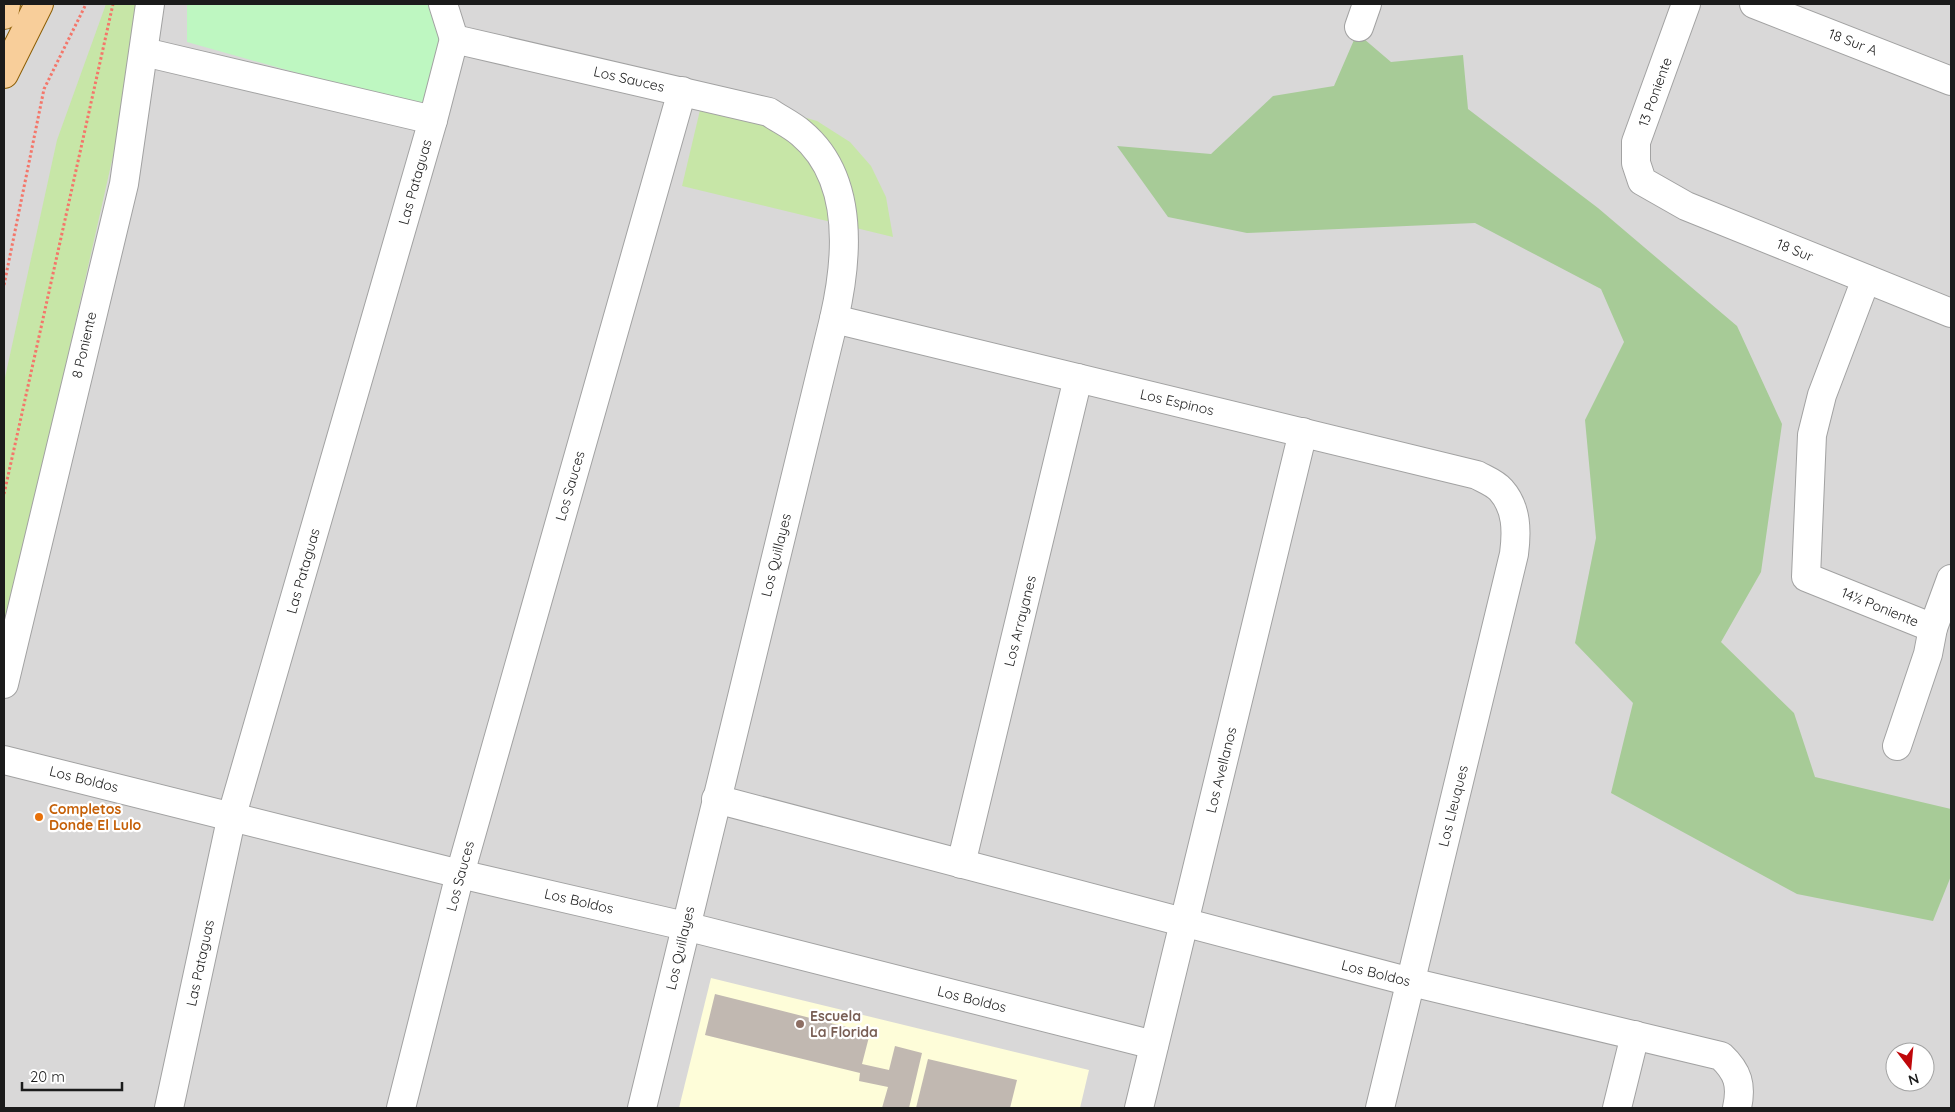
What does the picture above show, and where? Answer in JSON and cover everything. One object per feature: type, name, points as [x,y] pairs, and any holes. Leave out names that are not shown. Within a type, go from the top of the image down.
[{"type":"main road","points":[[4,15],[6,4]]},
{"type":"main road","points":[[4,74],[39,4]]},
{"type":"street","name":"8 Poniente","points":[[4,684],[124,184],[150,4]]},
{"type":"street","points":[[443,4],[454,39]]},
{"type":"street","name":"13 Poniente","points":[[1642,181],[1636,163],[1636,142],[1686,4]]},
{"type":"street","name":"18 Sur A","points":[[1754,4],[1951,81]]},
{"type":"street","name":"Los Sauces","points":[[401,1108],[460,874],[682,91],[454,39]]},
{"type":"street","name":"Las Pataguas","points":[[169,1108],[232,815],[434,120],[454,39]]},
{"type":"street","points":[[144,52],[434,120]]},
{"type":"street","name":"Los Quillayes","points":[[642,1108],[841,291],[844,228],[837,189],[822,157],[801,133],[769,112],[682,91]]},
{"type":"street","name":"18 Sur","points":[[1642,181],[1686,206],[1951,313]]},
{"type":"street","name":"14½ Poniente","points":[[1866,279],[1822,396],[1812,436],[1806,577],[1932,628],[1951,579]]},
{"type":"street","name":"Los Espinos","points":[[834,319],[1476,475],[1500,488],[1510,503]]},
{"type":"street","name":"Los Arrayanes","points":[[961,864],[1078,378]]},
{"type":"street","name":"Los Avellanos","points":[[1139,1108],[1303,432]]},
{"type":"street","name":"Los Lleuques","points":[[1380,1108],[1514,554],[1517,528],[1510,503]]},
{"type":"street","points":[[1897,746],[1928,654],[1932,628]]},
{"type":"street","name":"Los Boldos","points":[[4,760],[232,815],[460,874],[685,926],[1154,1045]]},
{"type":"street","name":"Los Boldos","points":[[716,799],[1184,924],[1410,982],[1721,1056],[1734,1068],[1740,1095],[1737,1108]]},
{"type":"street","points":[[1618,1108],[1635,1036]]},
{"type":"path","points":[[4,285],[44,89],[86,4]]},
{"type":"path","points":[[4,494],[113,4]]},
{"type":"shaded area","points":[[4,4],[1951,4],[1951,1108],[4,1108]]},
{"type":"shaded area","name":"Escuela La Florida","points":[[711,978],[1089,1070],[1080,1108],[679,1108]]},
{"type":"green space","points":[[106,4],[138,4],[134,63],[4,639],[4,382],[57,140]]},
{"type":"green space","points":[[187,4],[430,4],[440,12],[442,51],[422,108],[187,42]]},
{"type":"green space","points":[[1357,33],[1391,62],[1463,55],[1468,109],[1598,208],[1737,326],[1782,424],[1761,572],[1721,642],[1794,713],[1815,777],[1951,809],[1951,876],[1933,921],[1797,894],[1611,793],[1633,703],[1575,643],[1596,538],[1585,420],[1624,342],[1601,289],[1475,223],[1247,233],[1168,217],[1117,146],[1211,154],[1273,96],[1334,86]]},
{"type":"green space","points":[[705,89],[817,121],[850,142],[871,166],[886,197],[893,237],[682,186]]},
{"type":"building","points":[[715,994],[870,1033],[862,1064],[889,1070],[895,1046],[922,1053],[909,1108],[882,1108],[888,1087],[859,1081],[860,1073],[705,1035]]},
{"type":"building","points":[[928,1059],[1017,1080],[1010,1108],[916,1108]]},
{"type":"place","name":"Completos Donde El Lulo","points":[[39,817]]},
{"type":"place","name":"Escuela La Florida","points":[[800,1024]]}]
